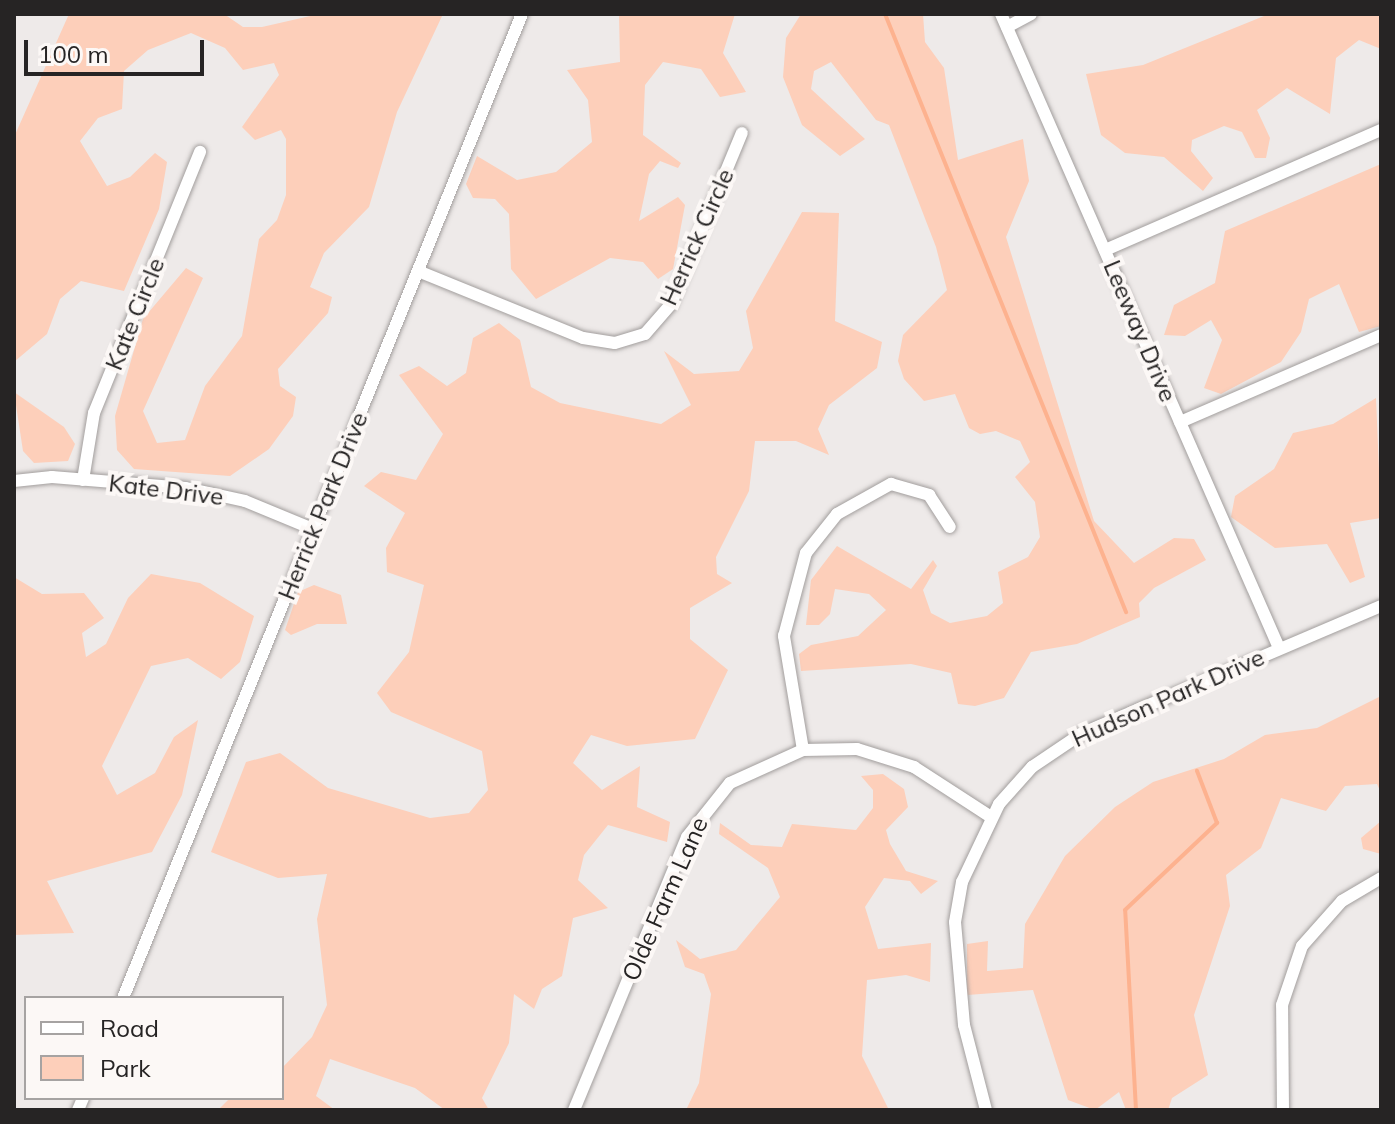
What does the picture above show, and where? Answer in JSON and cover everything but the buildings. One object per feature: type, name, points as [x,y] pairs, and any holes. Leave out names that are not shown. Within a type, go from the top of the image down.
[{"type":"street","name":"Herrick Park Drive","points":[[124,996],[522,14]]},
{"type":"street","name":"Leeway Drive","points":[[1001,14],[1279,648]]},
{"type":"street","points":[[1007,27],[1031,14]]},
{"type":"street","points":[[1105,250],[1381,130]]},
{"type":"street","name":"Herrick Circle","points":[[418,271],[583,338],[615,343],[645,334],[671,304],[742,133]]},
{"type":"street","name":"Kate Circle","points":[[83,480],[94,413],[200,152]]},
{"type":"street","points":[[1180,422],[1381,335]]},
{"type":"street","name":"Kate Drive","points":[[14,481],[83,480],[224,495],[313,529]]},
{"type":"street","points":[[803,750],[784,636],[806,553],[837,514],[891,484],[929,495],[950,527]]},
{"type":"street","name":"Hudson Park Drive","points":[[986,1110],[964,1025],[955,922],[962,882],[991,817],[1032,767],[1081,734],[1381,606]]},
{"type":"street","name":"Olde Farm Lane","points":[[574,1110],[698,817],[749,771],[803,750],[846,748],[895,758],[991,817]]},
{"type":"street","points":[[1283,1110],[1280,1024],[1288,979],[1321,919],[1381,878]]},
{"type":"green space","points":[[69,14],[224,14],[243,27],[262,27],[319,14],[443,14],[397,112],[369,207],[324,253],[310,287],[332,297],[328,313],[278,369],[280,386],[296,397],[293,416],[269,449],[230,476],[134,469],[117,450],[115,416],[143,319],[186,268],[203,278],[143,411],[157,443],[185,440],[205,386],[242,336],[259,239],[277,220],[286,195],[286,139],[281,130],[255,140],[242,127],[279,75],[274,63],[243,70],[225,48],[191,33],[148,50],[124,71],[122,109],[98,118],[80,141],[107,186],[130,177],[155,153],[167,162],[159,209],[124,291],[81,281],[60,299],[47,334],[14,362],[14,137]]},
{"type":"green space","points":[[619,14],[735,14],[723,53],[746,92],[720,97],[701,69],[663,62],[645,85],[643,135],[681,163],[678,168],[660,161],[649,174],[639,221],[678,197],[685,205],[673,269],[658,279],[643,262],[610,258],[536,299],[511,269],[509,214],[495,199],[473,198],[466,184],[477,156],[517,180],[556,172],[592,142],[588,100],[567,70],[620,62]]},
{"type":"green space","points":[[801,14],[923,14],[925,42],[944,68],[958,160],[1023,139],[1029,181],[1006,237],[1094,521],[1134,563],[1174,538],[1194,539],[1206,560],[1154,588],[1139,603],[1140,617],[1077,644],[1031,652],[1004,698],[975,706],[958,704],[951,673],[911,664],[801,671],[799,654],[811,645],[858,636],[886,610],[869,594],[835,589],[830,614],[819,625],[806,625],[811,580],[837,546],[911,589],[933,560],[937,566],[923,590],[931,613],[950,623],[987,616],[1003,603],[998,572],[1028,557],[1040,537],[1035,502],[1015,477],[1030,462],[1020,441],[996,431],[980,434],[969,428],[955,394],[924,401],[904,379],[898,361],[903,335],[947,290],[936,247],[889,125],[876,120],[831,62],[814,71],[811,89],[865,139],[840,156],[802,125],[783,77],[786,38]]},
{"type":"green space","points":[[1269,14],[1381,14],[1381,49],[1359,40],[1336,58],[1330,114],[1287,88],[1257,110],[1270,138],[1266,158],[1255,158],[1242,132],[1224,126],[1192,140],[1191,151],[1213,178],[1203,191],[1164,157],[1125,153],[1101,135],[1086,74],[1143,65]]},
{"type":"green space","points":[[1381,164],[1381,326],[1359,332],[1339,284],[1309,299],[1301,332],[1281,362],[1221,394],[1204,388],[1222,340],[1211,320],[1185,336],[1164,335],[1174,305],[1215,283],[1225,231]]},
{"type":"green space","points":[[802,212],[839,213],[835,321],[882,342],[877,368],[829,405],[818,429],[829,455],[796,441],[755,441],[749,491],[716,557],[717,574],[732,583],[690,608],[690,639],[728,670],[695,739],[627,746],[591,735],[573,763],[602,790],[640,766],[637,807],[670,822],[667,842],[608,825],[584,855],[578,880],[608,908],[573,918],[562,976],[542,989],[534,1009],[514,994],[509,1043],[482,1098],[489,1110],[445,1110],[415,1088],[330,1059],[316,1096],[335,1110],[218,1110],[228,1100],[284,1100],[284,1066],[312,1037],[327,1005],[317,919],[327,874],[278,878],[211,852],[246,762],[280,753],[328,788],[430,818],[469,813],[488,790],[482,751],[391,712],[377,693],[409,652],[424,585],[387,572],[386,548],[405,513],[364,486],[381,472],[416,480],[443,434],[399,375],[419,366],[447,386],[466,373],[473,338],[499,323],[520,340],[531,387],[560,403],[661,424],[691,405],[664,351],[694,374],[739,371],[753,348],[746,311]]},
{"type":"green space","points":[[14,392],[64,427],[75,444],[68,461],[34,463],[23,451]]},
{"type":"green space","points":[[1376,398],[1381,518],[1350,523],[1365,577],[1350,583],[1327,544],[1275,548],[1231,517],[1235,496],[1274,469],[1293,433],[1333,424]]},
{"type":"green space","points":[[151,574],[200,583],[254,616],[240,662],[221,679],[188,658],[151,666],[102,766],[117,795],[155,773],[174,737],[198,720],[182,795],[152,852],[47,881],[74,933],[14,935],[14,577],[42,594],[84,593],[104,618],[82,633],[86,657],[106,644],[128,598]]},
{"type":"green space","points":[[314,585],[341,595],[347,624],[317,624],[291,635],[285,630],[298,592]]},
{"type":"green space","points":[[1381,696],[1381,793],[1377,784],[1345,786],[1326,811],[1281,798],[1261,848],[1226,875],[1230,906],[1194,1015],[1208,1075],[1172,1098],[1168,1110],[1126,1110],[1119,1092],[1095,1110],[1068,1100],[1033,990],[967,995],[967,944],[988,941],[987,971],[1023,968],[1025,924],[1065,856],[1115,807],[1153,782],[1224,759],[1265,735],[1317,728]]},
{"type":"green space","points":[[883,774],[904,789],[908,807],[886,830],[890,844],[906,871],[938,881],[921,894],[910,881],[884,878],[865,907],[878,949],[931,943],[930,982],[906,975],[867,980],[862,1056],[889,1110],[686,1110],[699,1083],[711,994],[704,974],[685,967],[676,940],[700,959],[736,950],[780,897],[768,868],[719,834],[720,823],[751,845],[782,847],[792,824],[856,830],[873,808],[873,790],[861,776]]},
{"type":"green space","points":[[1381,821],[1381,854],[1363,849],[1361,838]]},
{"type":"waterway","points":[[885,14],[1126,612]]},
{"type":"waterway","points":[[1136,1110],[1125,910],[1217,823],[1197,771]]}]
